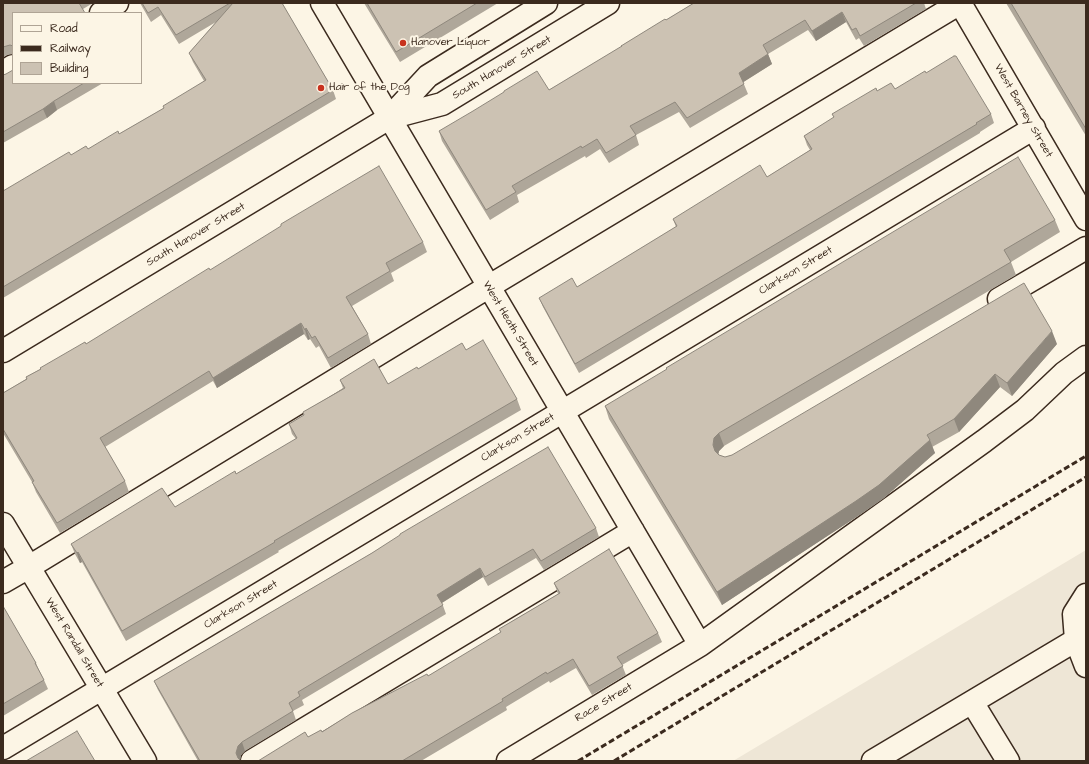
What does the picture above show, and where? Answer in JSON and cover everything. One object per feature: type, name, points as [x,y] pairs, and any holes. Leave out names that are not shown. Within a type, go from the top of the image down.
[{"type":"street","points":[[103,12],[117,3]]},
{"type":"street","name":"West Heath Street","points":[[322,3],[700,645]]},
{"type":"street","name":"South Hanover Street","points":[[3,352],[389,118],[428,76],[546,3]]},
{"type":"street","name":"South Hanover Street","points":[[389,118],[442,104],[608,3]]},
{"type":"street","points":[[3,582],[29,568],[488,287],[960,3]]},
{"type":"street","name":"West Barney Street","points":[[960,3],[1086,219]]},
{"type":"street","points":[[3,72],[12,67]]},
{"type":"street","name":"Clarkson Street","points":[[3,748],[1034,128]]},
{"type":"street","points":[[983,308],[1086,248]]},
{"type":"street","name":"Race Street","points":[[508,761],[700,645],[984,441],[1025,410],[1064,373],[1086,357]]},
{"type":"street","name":"West Randall Street","points":[[3,524],[145,761]]},
{"type":"street","points":[[252,761],[633,532]]},
{"type":"street","points":[[1086,595],[1074,614],[1076,640],[1086,666]]},
{"type":"street","points":[[873,761],[898,754],[972,702],[1076,640]]},
{"type":"street","points":[[972,702],[1008,761]]},
{"type":"shaded area","points":[[1086,550],[1086,761],[733,761]]},
{"type":"building","points":[[3,3],[79,3],[84,12],[12,12],[12,46],[3,47]]},
{"type":"building","points":[[142,3],[230,3],[176,35],[158,7],[148,13]]},
{"type":"building","points":[[233,3],[282,3],[333,90],[3,287],[3,191],[69,152],[71,155],[86,146],[88,149],[118,131],[119,134],[164,108],[163,106],[206,80],[189,53]]},
{"type":"building","points":[[367,3],[477,3],[396,52]]},
{"type":"building","points":[[694,3],[916,3],[860,36],[856,28],[852,30],[842,12],[812,31],[805,20],[763,45],[768,54],[739,73],[744,84],[687,118],[675,102],[630,126],[636,135],[606,153],[597,139],[582,148],[581,146],[512,186],[516,192],[486,210],[439,131],[537,71],[549,90],[665,19],[666,20]]},
{"type":"building","points":[[1011,3],[1086,3],[1086,129]]},
{"type":"building","points":[[956,56],[991,114],[976,123],[977,124],[575,364],[539,298],[572,278],[577,287],[677,226],[673,219],[760,165],[767,177],[812,149],[804,136],[834,117],[832,114],[876,88],[877,91],[891,83],[895,89]]},
{"type":"building","points":[[12,71],[12,84],[82,84],[3,132],[3,75]]},
{"type":"building","points":[[1018,157],[1055,220],[1004,250],[1011,262],[719,433],[714,438],[713,445],[715,451],[719,455],[725,457],[732,455],[1024,283],[1052,331],[1007,383],[995,374],[954,419],[927,435],[930,440],[879,485],[717,592],[605,406]]},
{"type":"building","points":[[379,166],[423,242],[386,263],[390,271],[346,297],[368,334],[328,358],[315,336],[312,338],[301,323],[213,378],[209,371],[100,438],[125,481],[57,523],[32,482],[34,481],[3,429],[3,393],[27,379],[26,377],[41,369],[40,368],[85,342],[86,344],[209,268],[210,270],[281,226],[281,224]]},
{"type":"building","points":[[483,340],[517,399],[122,631],[78,552],[77,553],[71,544],[162,488],[175,507],[235,471],[236,474],[297,438],[289,424],[304,415],[303,412],[345,388],[340,380],[374,359],[388,384],[417,367],[418,369],[462,343],[466,350]]},
{"type":"building","points":[[548,447],[596,528],[541,561],[533,549],[485,577],[480,568],[437,595],[443,605],[298,692],[300,696],[289,703],[293,711],[242,742],[238,746],[236,753],[241,761],[200,761],[154,681],[372,553],[400,534]]},
{"type":"building","points":[[609,549],[658,633],[617,657],[623,666],[589,686],[573,659],[547,674],[546,672],[502,699],[503,701],[402,761],[258,761],[305,732],[308,737],[321,730],[322,732],[352,713],[427,674],[428,676],[501,632],[499,629],[560,593],[554,583]]},
{"type":"building","points":[[3,606],[36,663],[44,680],[3,704]]},
{"type":"building","points":[[77,731],[95,761],[26,761]]},
{"type":"railway","points":[[578,761],[1086,456]]},
{"type":"railway","points":[[614,761],[1086,477]]},
{"type":"place","name":"Hanover Liquor","points":[[403,43]]},
{"type":"place","name":"Hair of the Dog","points":[[321,88]]}]
